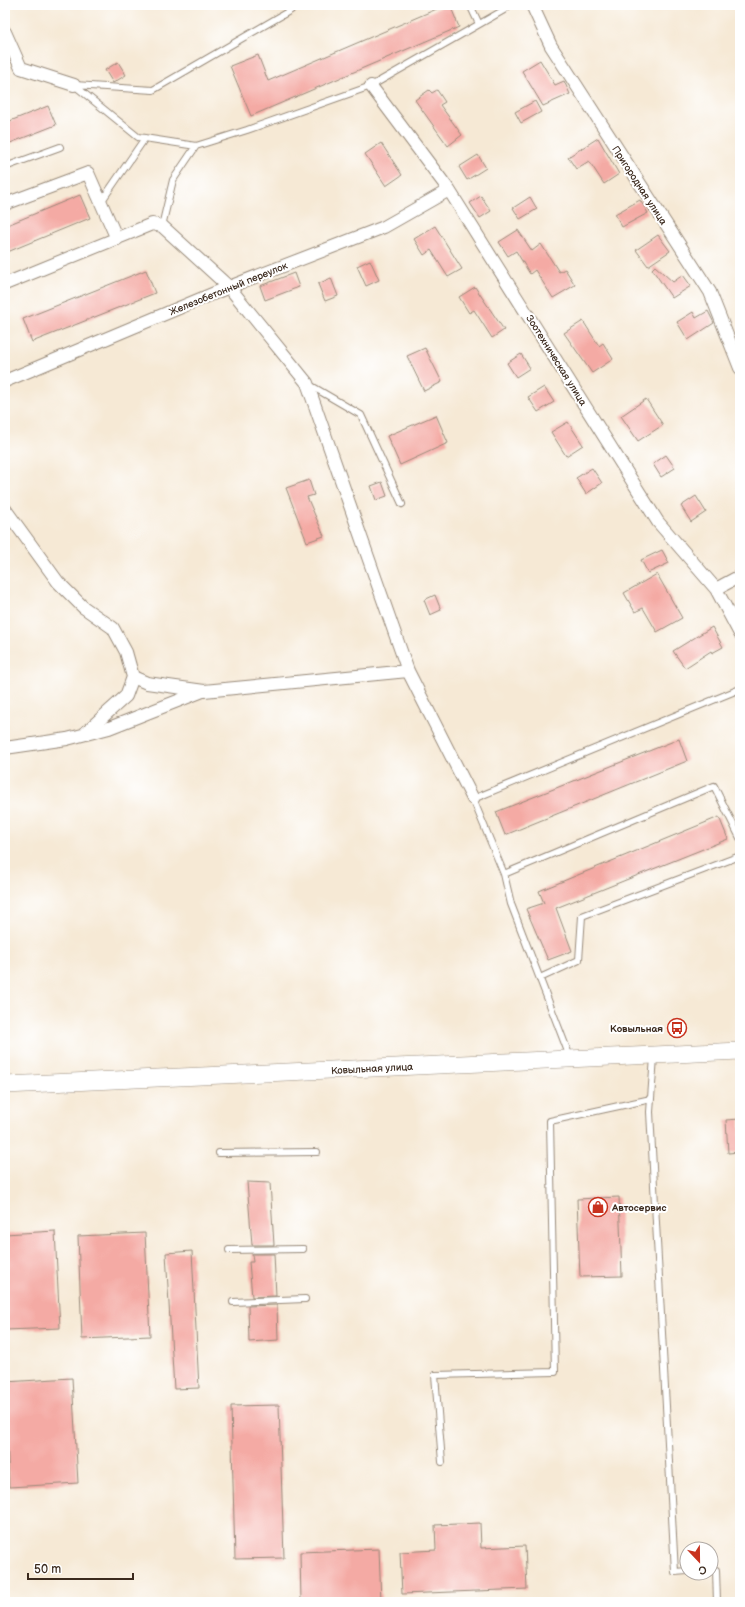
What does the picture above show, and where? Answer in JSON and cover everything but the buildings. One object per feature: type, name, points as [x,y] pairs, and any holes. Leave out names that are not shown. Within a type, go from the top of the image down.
[{"type":"main road","name":"Ковыльная улица","points":[[5,1085],[740,1051]]},
{"type":"street","name":"Пригородная улица","points":[[532,5],[551,46],[710,292],[740,368]]},
{"type":"street","points":[[5,32],[21,68],[74,85]]},
{"type":"street","name":"Зоотехническая улица","points":[[371,86],[449,190],[658,522],[716,589],[740,634]]},
{"type":"street","points":[[5,204],[88,173],[117,239]]},
{"type":"street","name":"Железобетонный переулок","points":[[6,379],[229,287],[384,227],[449,190]]},
{"type":"street","points":[[5,284],[152,224],[162,226],[229,287],[307,383],[408,671],[473,799]]},
{"type":"street","points":[[5,509],[58,582],[83,607],[113,628],[126,652],[133,677],[126,696],[82,735]]},
{"type":"street","points":[[716,589],[740,576]]},
{"type":"street","points":[[133,677],[148,683],[204,691],[408,671]]},
{"type":"street","points":[[5,748],[67,739],[109,728],[204,691]]},
{"type":"lane","points":[[74,85],[153,90],[291,10],[293,5]]},
{"type":"lane","points":[[470,5],[479,24]]},
{"type":"lane","points":[[74,85],[138,137],[196,146],[247,130],[371,86],[504,10],[509,5]]},
{"type":"lane","points":[[101,202],[145,138]]},
{"type":"lane","points":[[162,226],[173,180],[196,146]]},
{"type":"lane","points":[[5,167],[60,147]]},
{"type":"lane","points":[[307,383],[361,415],[402,504]]},
{"type":"lane","points":[[571,1059],[511,904],[504,874],[473,799],[740,689]]},
{"type":"lane","points":[[504,874],[714,786],[740,838]]},
{"type":"lane","points":[[540,978],[579,960],[582,916],[740,856]]},
{"type":"lane","points":[[654,1055],[650,1120],[675,1572],[679,1572]]},
{"type":"lane","points":[[442,1462],[435,1375],[555,1372],[550,1121],[651,1100]]},
{"type":"lane","points":[[219,1153],[317,1152]]},
{"type":"lane","points":[[229,1250],[303,1250]]},
{"type":"lane","points":[[233,1302],[306,1299]]},
{"type":"lane","points":[[716,1581],[717,1602]]},
{"type":"place","name":"Ковыльная","points":[[677,1028]]},
{"type":"place","name":"Автосервис","points":[[598,1207]]}]
